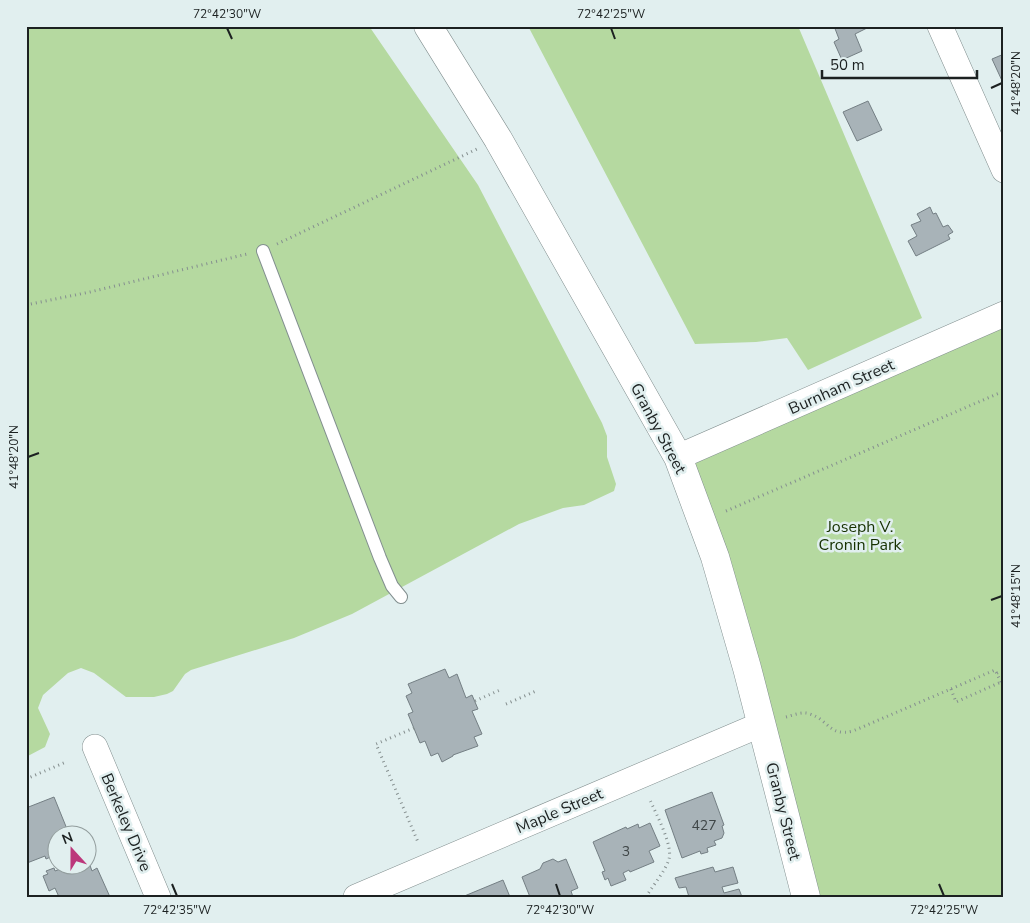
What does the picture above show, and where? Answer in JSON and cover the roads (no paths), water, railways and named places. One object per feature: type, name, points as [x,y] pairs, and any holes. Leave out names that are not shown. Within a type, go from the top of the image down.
[{"type":"main road","name":"Granby Street","points":[[428,26],[498,139],[678,457],[715,557],[747,668],[774,720],[806,897]]},
{"type":"street","points":[[948,29],[1004,170]]},
{"type":"street","name":"Burnham Street","points":[[678,457],[1004,314]]},
{"type":"street","name":"Maple Street","points":[[356,897],[774,720]]},
{"type":"street","name":"Berkeley Drive","points":[[95,746],[158,897]]},
{"type":"lane","points":[[263,251],[380,558],[392,586],[401,597]]},
{"type":"park label","name":"Joseph V. Cronin Park","points":[[860,535]]}]
